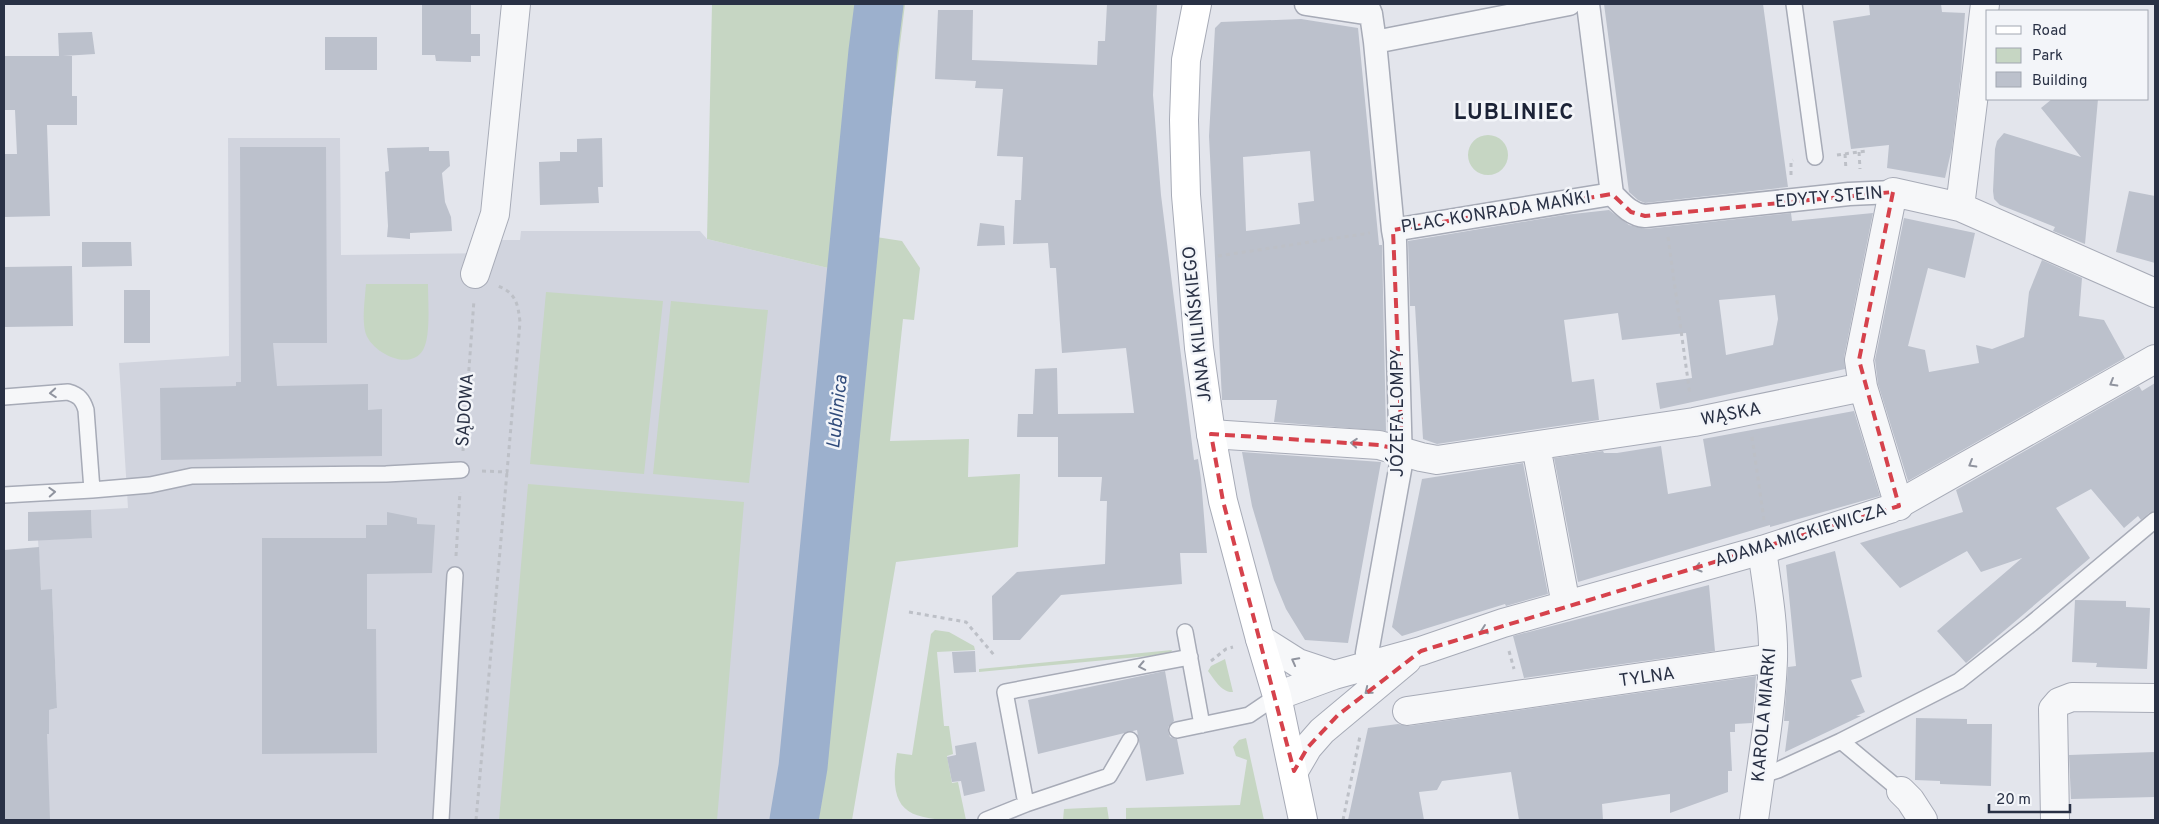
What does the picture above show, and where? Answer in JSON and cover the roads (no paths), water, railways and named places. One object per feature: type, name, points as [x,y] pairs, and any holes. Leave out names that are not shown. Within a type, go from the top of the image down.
[{"type":"main road","name":"JANA KILIŃSKIEGO","points":[[1197,4],[1186,60],[1184,120],[1186,185],[1199,348],[1211,434],[1247,642],[1277,696],[1303,820]]},
{"type":"street","points":[[475,280],[496,206],[516,4]]},
{"type":"street","points":[[1306,4],[1369,9]]},
{"type":"street","points":[[1375,42],[1569,4]]},
{"type":"street","name":"PLAC KONRADA MAŃKI","points":[[1369,9],[1375,42],[1393,230],[1612,194],[1588,4]]},
{"type":"street","points":[[1960,207],[1986,4]]},
{"type":"street","points":[[1893,192],[1860,350],[1859,371],[1899,506]]},
{"type":"street","name":"EDYTY STEIN","points":[[1612,194],[1636,216],[1856,193],[1893,192],[1960,207],[2155,293]]},
{"type":"street","name":"JÓZEFA LOMPY","points":[[1367,653],[1402,451],[1395,241],[1393,230]]},
{"type":"street","name":"ADAMA MICKIEWICZA","points":[[1277,696],[1334,675],[1420,651],[1503,623],[1566,605],[1764,537],[1899,506],[2155,359]]},
{"type":"street","name":"WĄSKA","points":[[1211,434],[1379,444],[1437,460],[1694,422],[1863,387]]},
{"type":"street","points":[[1536,446],[1566,605]]},
{"type":"street","name":"KAROLA MIARKI","points":[[1754,820],[1772,687],[1773,658],[1764,537]]},
{"type":"street","points":[[1247,642],[1298,663],[1334,675]]},
{"type":"street","name":"ADAMA MICKIEWICZA","points":[[1294,771],[1308,747],[1338,715],[1400,664],[1420,651]]},
{"type":"street","name":"TYLNA","points":[[1407,711],[1773,658]]},
{"type":"street","points":[[2055,820],[2053,709],[2059,702],[2072,697],[2155,698]]},
{"type":"street","points":[[1901,791],[1910,800],[1923,820]]},
{"type":"lane","points":[[1794,4],[1815,157]]},
{"type":"lane","points":[[4,397],[68,392],[76,394],[83,401],[86,410],[92,490]]},
{"type":"lane","points":[[4,495],[150,485],[192,476],[386,474],[461,470]]},
{"type":"lane","points":[[1760,776],[1778,770],[1840,741],[1960,681],[2155,520]]},
{"type":"lane","points":[[441,820],[455,575]]},
{"type":"lane","points":[[1185,632],[1202,725]]},
{"type":"lane","points":[[1026,804],[1005,692],[1191,662]]},
{"type":"lane","points":[[1177,730],[1249,715],[1277,696]]},
{"type":"lane","points":[[986,820],[1026,804],[1110,776],[1130,740]]},
{"type":"lane","points":[[1840,741],[1901,791]]},
{"type":"waterway","name":"Lublinica","points":[[794,820],[803,767],[879,4]]},
{"type":"district","name":"LUBLINIEC","points":[[1514,113]]}]
